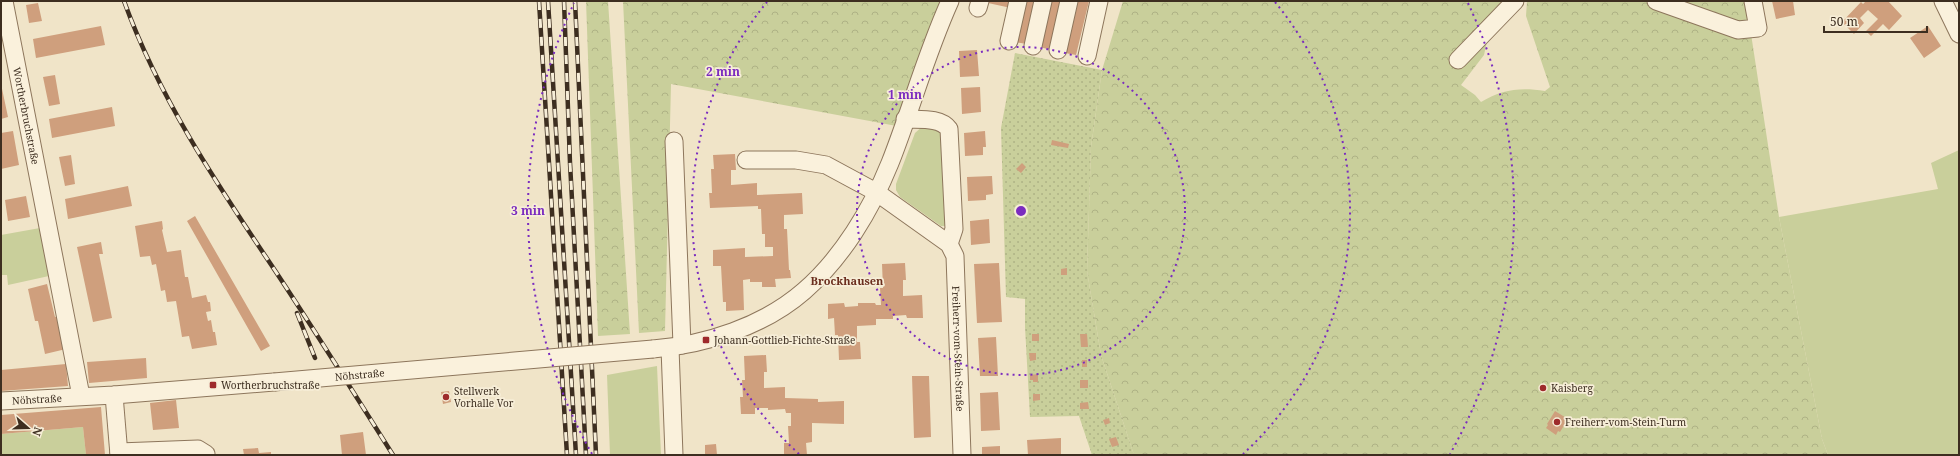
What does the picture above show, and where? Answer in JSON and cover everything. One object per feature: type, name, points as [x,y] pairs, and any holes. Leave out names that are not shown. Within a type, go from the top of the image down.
[{"type":"street","name":"Wortherbruchstraße","points":[[4,1],[5,28],[81,396]]},
{"type":"street","points":[[676,346],[706,340],[767,316],[804,291],[836,257],[858,226],[889,164],[950,1]]},
{"type":"street","points":[[1009,41],[1018,1]]},
{"type":"street","points":[[1033,46],[1044,1]]},
{"type":"street","points":[[1058,50],[1069,1]]},
{"type":"street","points":[[1086,56],[1099,1]]},
{"type":"street","points":[[1458,60],[1515,1]]},
{"type":"street","points":[[1656,1],[1738,30],[1758,28],[1753,1]]},
{"type":"street","points":[[1943,1],[1959,34]]},
{"type":"street","points":[[746,160],[796,160],[826,165],[876,192],[949,244],[954,229],[949,129],[944,123],[937,121],[905,119]]},
{"type":"street","points":[[674,141],[676,346],[674,455]]},
{"type":"street","name":"Freiherr-vom-Stein-Straße","points":[[949,244],[955,256],[962,455]]},
{"type":"street","name":"Nöhstraße","points":[[1,401],[114,395],[274,382],[676,346]]},
{"type":"street","points":[[114,395],[119,453],[198,449],[206,454]]},
{"type":"green space","points":[[586,1],[608,1],[630,334],[598,336]]},
{"type":"green space","points":[[623,1],[950,1],[902,127],[671,84],[665,331],[639,333]]},
{"type":"green space","points":[[1123,1],[1521,1],[1488,37],[1484,55],[1461,85],[1475,95],[1481,102],[1496,94],[1512,90],[1528,89],[1545,91],[1550,87],[1526,16],[1527,1],[1746,1],[1779,217],[1822,439],[1828,455],[1134,455],[1101,355],[1087,271],[1091,147],[1102,70]]},
{"type":"green space","points":[[1015,53],[1102,70],[1091,147],[1087,271],[1101,355],[1134,455],[1092,455],[1079,416],[1030,417],[1025,299],[1006,297],[1001,128]]},
{"type":"green space","points":[[924,125],[944,132],[946,226],[941,226],[900,197],[896,190],[896,184],[915,133]]},
{"type":"green space","points":[[1959,150],[1959,455],[1828,455],[1822,439],[1779,217],[1938,189],[1931,163]]},
{"type":"green space","points":[[40,228],[49,276],[8,285],[7,275],[1,275],[1,235]]},
{"type":"green space","points":[[657,366],[661,455],[610,455],[607,375]]},
{"type":"green space","points":[[83,427],[86,455],[1,455],[1,434]]},
{"type":"building","points":[[989,1],[1013,1],[1011,8],[988,3]]},
{"type":"building","points":[[1024,1],[1036,1],[1027,44],[1015,42]]},
{"type":"building","points":[[1050,1],[1062,1],[1051,50],[1040,47]]},
{"type":"building","points":[[1077,1],[1089,1],[1076,55],[1065,53]]},
{"type":"building","points":[[1772,1],[1793,1],[1795,15],[1776,19]]},
{"type":"building","points":[[1866,1],[1888,1],[1902,16],[1889,30],[1883,24],[1871,36],[1866,31],[1878,19],[1868,10],[1860,18],[1864,23],[1854,34],[1842,22],[1861,2],[1863,4]]},
{"type":"building","points":[[38,3],[42,21],[29,23],[26,5]]},
{"type":"building","points":[[101,26],[105,45],[36,58],[33,39]]},
{"type":"building","points":[[1928,26],[1941,46],[1924,58],[1910,38]]},
{"type":"building","points":[[977,50],[979,76],[960,77],[959,51]]},
{"type":"building","points":[[55,75],[60,104],[49,106],[43,77]]},
{"type":"building","points":[[1,84],[8,117],[1,119]]},
{"type":"building","points":[[980,87],[981,112],[962,114],[961,88]]},
{"type":"building","points":[[112,107],[115,126],[52,138],[49,119]]},
{"type":"building","points":[[13,131],[19,165],[1,169],[1,133]]},
{"type":"building","points":[[985,131],[986,147],[983,147],[983,155],[965,156],[964,133]]},
{"type":"building","points":[[1052,140],[1069,144],[1068,148],[1051,145]]},
{"type":"building","points":[[735,154],[736,170],[731,170],[731,185],[757,183],[757,195],[802,193],[803,214],[784,215],[784,229],[787,229],[789,270],[791,278],[775,279],[776,287],[762,287],[762,282],[750,282],[750,279],[743,280],[744,310],[726,311],[726,302],[723,302],[721,266],[713,266],[713,250],[745,248],[745,257],[773,256],[773,247],[765,247],[765,234],[762,234],[761,209],[758,209],[758,206],[710,208],[709,193],[712,193],[711,169],[714,169],[713,155]]},
{"type":"building","points":[[71,155],[75,184],[65,186],[59,157]]},
{"type":"building","points":[[1022,163],[1026,167],[1021,173],[1016,169]]},
{"type":"building","points":[[992,176],[993,194],[986,195],[986,200],[968,201],[967,177]]},
{"type":"building","points":[[128,186],[132,206],[68,219],[65,199]]},
{"type":"building","points":[[26,196],[30,217],[8,221],[5,200]]},
{"type":"building","points":[[195,216],[270,346],[261,351],[187,221]]},
{"type":"building","points":[[989,219],[990,243],[971,245],[970,221]]},
{"type":"building","points":[[162,221],[162,230],[167,252],[181,250],[185,277],[188,277],[192,298],[206,295],[208,302],[210,302],[211,311],[206,312],[208,321],[211,320],[213,332],[215,332],[217,345],[192,349],[189,336],[182,337],[176,301],[167,302],[165,290],[161,291],[156,264],[152,265],[150,256],[140,257],[135,226]]},
{"type":"building","points":[[101,242],[103,254],[99,254],[112,318],[93,322],[77,247]]},
{"type":"building","points":[[905,263],[906,280],[903,280],[903,296],[922,295],[923,318],[907,318],[906,315],[893,316],[893,319],[876,319],[876,325],[857,326],[857,342],[860,342],[861,359],[839,360],[838,335],[835,335],[834,318],[828,319],[828,304],[844,303],[845,307],[858,306],[858,303],[875,303],[876,305],[881,305],[880,288],[883,288],[882,264]]},
{"type":"building","points":[[999,263],[1002,322],[977,323],[974,264]]},
{"type":"building","points":[[1067,268],[1067,275],[1061,275],[1061,269]]},
{"type":"building","points":[[47,284],[55,317],[58,316],[66,349],[45,354],[38,321],[35,321],[28,289]]},
{"type":"building","points":[[1032,334],[1039,334],[1039,341],[1032,341]]},
{"type":"building","points":[[1080,334],[1087,334],[1088,347],[1081,347]]},
{"type":"building","points":[[996,337],[998,376],[980,376],[978,338]]},
{"type":"building","points":[[1029,353],[1036,353],[1036,360],[1030,361]]},
{"type":"building","points":[[766,355],[767,372],[764,372],[764,388],[785,387],[785,398],[818,399],[818,402],[844,401],[844,424],[812,423],[812,442],[806,443],[807,455],[784,455],[784,443],[789,443],[788,426],[791,426],[791,413],[786,413],[785,409],[768,410],[768,408],[755,408],[755,414],[741,414],[740,397],[743,397],[742,380],[745,380],[744,356]]},
{"type":"building","points":[[146,358],[147,378],[89,383],[87,362]]},
{"type":"building","points":[[1082,360],[1087,360],[1087,367],[1082,367]]},
{"type":"building","points":[[66,364],[68,386],[1,391],[1,370]]},
{"type":"building","points":[[1038,374],[1038,382],[1033,382],[1033,380],[1030,380],[1030,375]]},
{"type":"building","points":[[912,376],[929,376],[931,437],[914,438]]},
{"type":"building","points":[[1080,380],[1088,380],[1088,388],[1080,388]]},
{"type":"building","name":"Stellwerk Vorhalle Vor","points":[[449,391],[451,402],[443,404],[441,392]]},
{"type":"building","points":[[998,392],[1000,430],[981,431],[980,393]]},
{"type":"building","points":[[1033,394],[1040,394],[1040,400],[1033,401]]},
{"type":"building","points":[[176,400],[179,428],[153,430],[150,403]]},
{"type":"building","points":[[1088,402],[1089,409],[1080,409],[1080,403]]},
{"type":"building","points":[[101,407],[105,455],[86,455],[83,427],[1,434],[1,415]]},
{"type":"building","name":"Freiherr-vom-Stein-Turm","points":[[1555,411],[1568,419],[1560,432],[1558,431],[1556,435],[1546,428]]},
{"type":"building","points":[[1109,418],[1110,423],[1105,425],[1103,420]]},
{"type":"building","points":[[363,432],[366,455],[342,455],[340,435]]},
{"type":"building","points":[[1116,437],[1119,445],[1112,447],[1109,439]]},
{"type":"building","points":[[1061,438],[1061,455],[1028,455],[1027,440]]},
{"type":"building","points":[[716,444],[717,455],[705,455],[705,445]]},
{"type":"building","points":[[1000,446],[1000,455],[982,455],[982,447]]},
{"type":"building","points":[[258,448],[259,453],[271,452],[271,455],[244,455],[243,449]]},
{"type":"railway","points":[[124,1],[154,72],[191,140],[231,205],[393,455]]},
{"type":"railway","points":[[539,1],[567,455]]},
{"type":"railway","points":[[548,1],[576,455]]},
{"type":"railway","points":[[564,1],[570,163],[586,455]]},
{"type":"railway","points":[[575,1],[596,455]]},
{"type":"railway","points":[[297,313],[315,358]]},
{"type":"place","name":"Johann-Gottlieb-Fichte-Straße","points":[[706,340]]},
{"type":"place","name":"Wortherbruchstraße","points":[[213,385]]},
{"type":"place","name":"Kaisberg","points":[[1543,388]]},
{"type":"place","name":"Stellwerk Vorhalle Vor","points":[[446,397]]},
{"type":"place","name":"Freiherr-vom-Stein-Turm","points":[[1557,422]]},
{"type":"district","name":"Brockhausen","points":[[847,280]]}]
